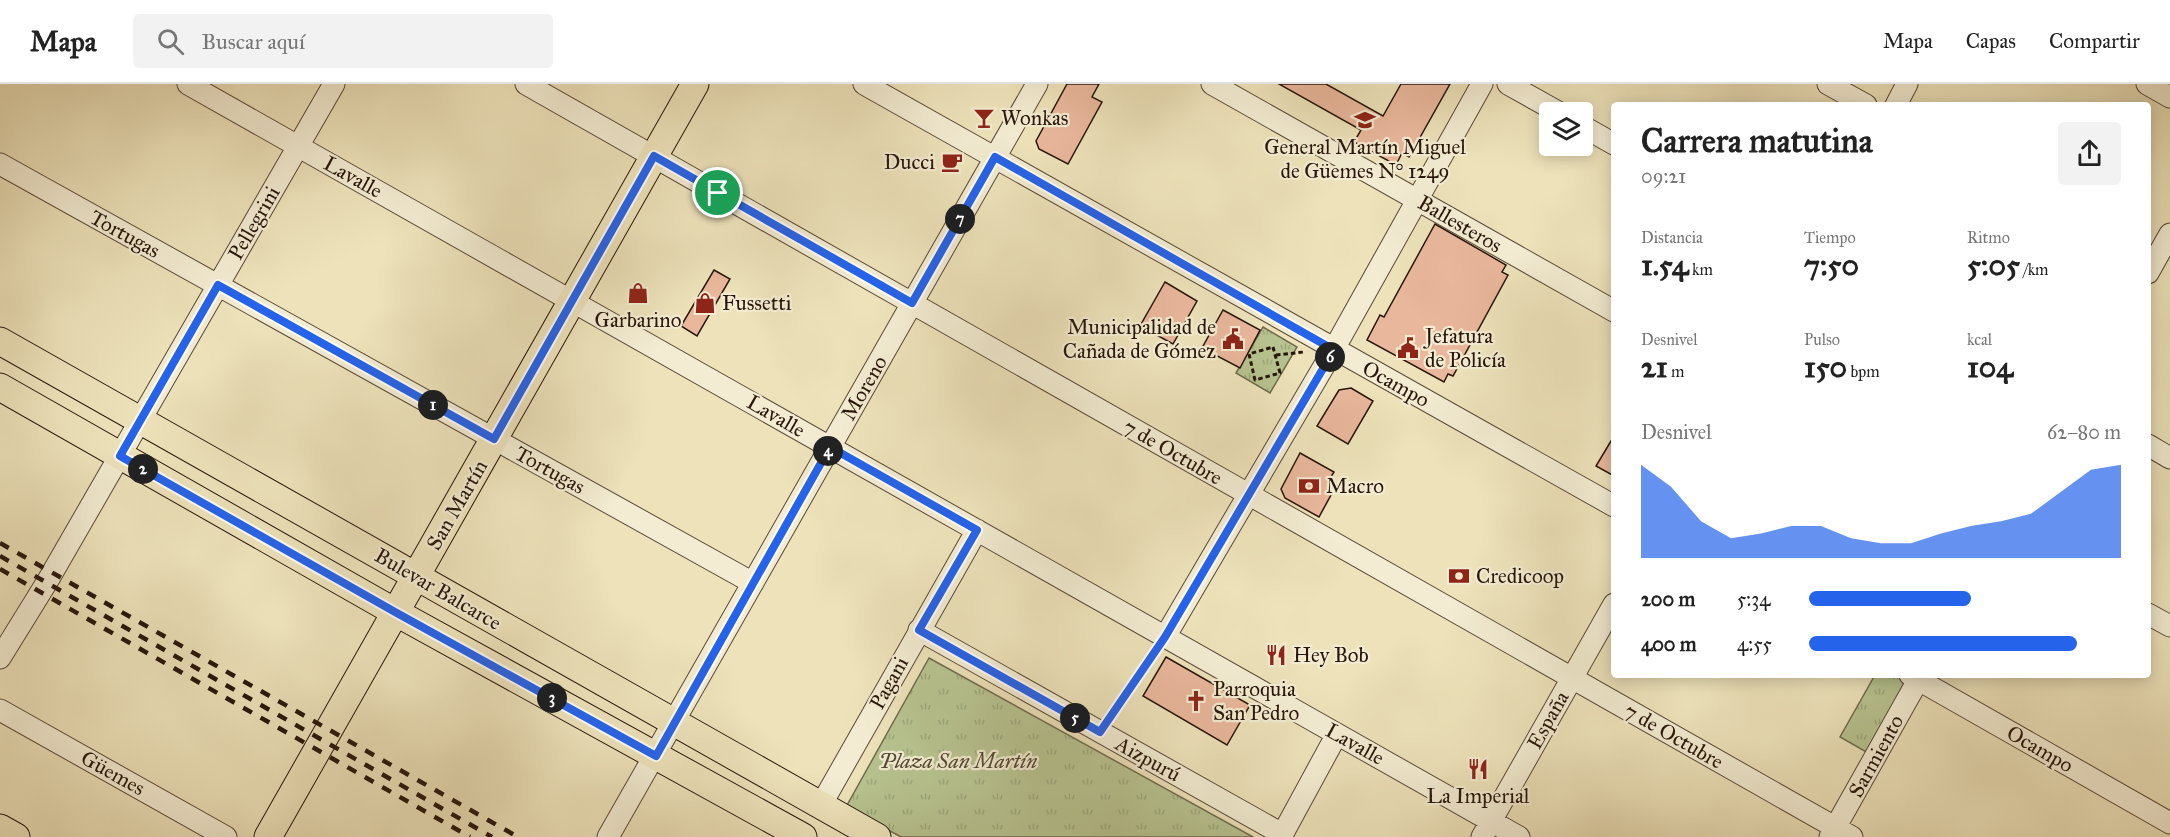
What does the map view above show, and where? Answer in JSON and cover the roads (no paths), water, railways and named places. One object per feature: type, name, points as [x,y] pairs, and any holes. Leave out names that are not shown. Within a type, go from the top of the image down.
[{"type":"main road","name":"San Martín","points":[[268,837],[695,84]]},
{"type":"main road","name":"Bulevar Balcarce","points":[[0,341],[877,837]]},
{"type":"main road","name":"Bulevar Balcarce","points":[[0,387],[395,612],[803,837]]},
{"type":"main road","name":"Pagani","points":[[803,837],[821,806]]},
{"type":"main road","points":[[0,828],[16,837]]},
{"type":"street","name":"Lavalle","points":[[188,84],[1337,734],[1487,829],[1519,837]]},
{"type":"street","name":"Pellegrini","points":[[0,658],[6,632],[60,560],[334,84]]},
{"type":"street","name":"7 de Octubre","points":[[526,84],[1572,678],[1839,834]]},
{"type":"street","name":"Ocampo","points":[[864,84],[1611,504]]},
{"type":"street","name":"Moreno","points":[[608,837],[1037,84]]},
{"type":"street","name":"Ballesteros","points":[[1212,84],[1611,310]]},
{"type":"street","points":[[1165,637],[1334,350],[1482,84]]},
{"type":"street","points":[[1508,84],[1540,102]]},
{"type":"street","points":[[1828,84],[1861,102]]},
{"type":"street","points":[[1898,102],[1907,84]]},
{"type":"street","points":[[2147,84],[2170,97]]},
{"type":"street","points":[[1593,132],[1611,142]]},
{"type":"street","name":"Tortugas","points":[[0,164],[753,584]]},
{"type":"street","points":[[2151,265],[2170,234]]},
{"type":"street","points":[[2151,448],[2170,458]]},
{"type":"street","name":"Pagani","points":[[821,806],[977,530]]},
{"type":"street","name":"España","points":[[1487,829],[1611,609]]},
{"type":"street","points":[[2151,616],[2170,626]]},
{"type":"street","name":"Aizpurú","points":[[919,630],[1282,835]]},
{"type":"street","name":"Sarmiento","points":[[1839,834],[1917,678]]},
{"type":"street","name":"Ocampo","points":[[1919,678],[2170,823]]},
{"type":"street","name":"Güemes","points":[[0,710],[226,837]]},
{"type":"street","points":[[1282,835],[1337,734]]},
{"type":"railway","points":[[0,543],[518,837]]},
{"type":"railway","points":[[0,556],[492,837]]},
{"type":"railway","points":[[0,569],[470,837]]},
{"type":"place","name":"Wonkas","points":[[984,118]]},
{"type":"place","name":"General Martín Miguel de Güemes N° 1249","points":[[1365,120]]},
{"type":"place","name":"Ducci","points":[[952,162]]},
{"type":"place","name":"Garbarino","points":[[638,293]]},
{"type":"place","name":"Fussetti","points":[[705,303]]},
{"type":"place","name":"Municipalidad de Cañada de Gómez","points":[[1233,339]]},
{"type":"place","name":"Jefatura de Policía","points":[[1408,348]]},
{"type":"place","name":"Macro","points":[[1309,486]]},
{"type":"place","name":"Credicoop","points":[[1459,576]]},
{"type":"place","name":"Hey Bob","points":[[1276,655]]},
{"type":"place","name":"Parroquia San Pedro","points":[[1196,701]]},
{"type":"place","name":"La Imperial","points":[[1478,769]]},
{"type":"park label","name":"Plaza San Martín","points":[[958,761]]}]
